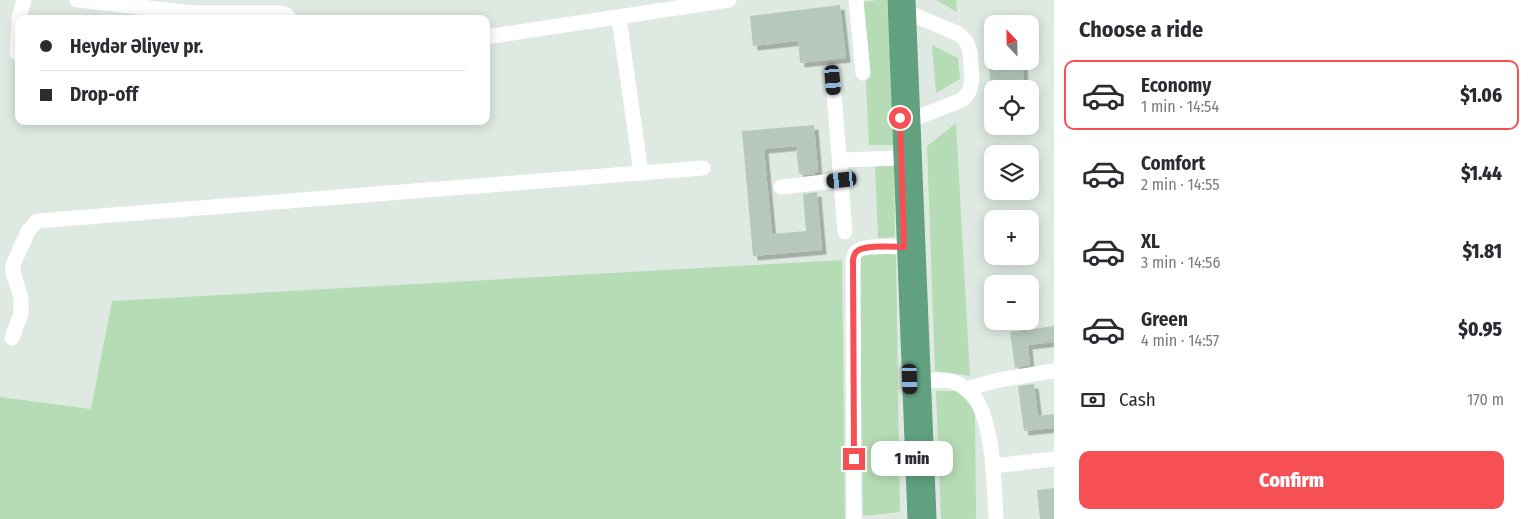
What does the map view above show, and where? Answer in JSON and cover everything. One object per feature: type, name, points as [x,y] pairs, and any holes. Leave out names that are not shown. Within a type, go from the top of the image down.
[{"type":"main road","points":[[895,0],[915,519]]},
{"type":"main road","points":[[908,6],[929,519]]},
{"type":"street","points":[[20,15],[24,0]]},
{"type":"street","points":[[77,0],[194,13],[280,13],[287,15]]},
{"type":"street","points":[[490,36],[729,0]]},
{"type":"street","points":[[856,0],[863,73]]},
{"type":"street","points":[[908,6],[959,34],[966,41],[970,51],[972,80],[969,92],[962,100],[913,119]]},
{"type":"street","points":[[619,18],[641,173]]},
{"type":"street","points":[[833,80],[846,232]]},
{"type":"street","points":[[840,160],[901,158]]},
{"type":"street","points":[[12,338],[20,314],[21,297],[13,273],[13,265],[28,230],[37,221],[703,168]]},
{"type":"street","points":[[781,187],[842,180]]},
{"type":"street","points":[[854,519],[853,259],[855,253],[862,249],[904,247]]},
{"type":"street","points":[[966,389],[999,380],[1054,371]]},
{"type":"street","points":[[924,382],[937,380],[953,381],[966,389],[977,400],[985,420],[993,466],[996,519]]},
{"type":"street","points":[[993,466],[1054,459]]},
{"type":"green space","points":[[887,0],[895,145],[869,145],[862,2]]},
{"type":"green space","points":[[936,0],[956,0],[957,12]]},
{"type":"green space","points":[[932,45],[958,58],[960,79],[936,93]]},
{"type":"green space","points":[[956,123],[970,376],[935,371],[927,146]]},
{"type":"green space","points":[[894,164],[895,237],[878,238],[875,165]]},
{"type":"green space","points":[[859,254],[896,254],[900,512],[863,516]]},
{"type":"green space","points":[[842,260],[845,519],[0,519],[0,397],[91,409],[112,301]]},
{"type":"green space","points":[[936,391],[959,391],[975,411],[976,519],[941,519]]},
{"type":"building","points":[[840,5],[846,58],[800,63],[798,41],[753,46],[750,16]]},
{"type":"building","points":[[989,70],[1023,70],[1024,80],[990,80]]},
{"type":"building","points":[[814,125],[818,172],[815,172],[815,174],[799,174],[796,146],[764,149],[772,234],[806,231],[803,194],[817,192],[822,250],[753,256],[742,131]]},
{"type":"building","points":[[1054,326],[1054,342],[1028,345],[1030,365],[1015,368],[1010,332],[1039,330],[1039,328]]},
{"type":"building","points":[[1034,384],[1038,416],[1054,414],[1054,428],[1024,431],[1018,386]]},
{"type":"building","points":[[1054,488],[1054,519],[1040,519],[1037,490]]},
{"type":"route","points":[[854,459],[853,259],[855,253],[862,249],[904,247],[900,118]]}]
